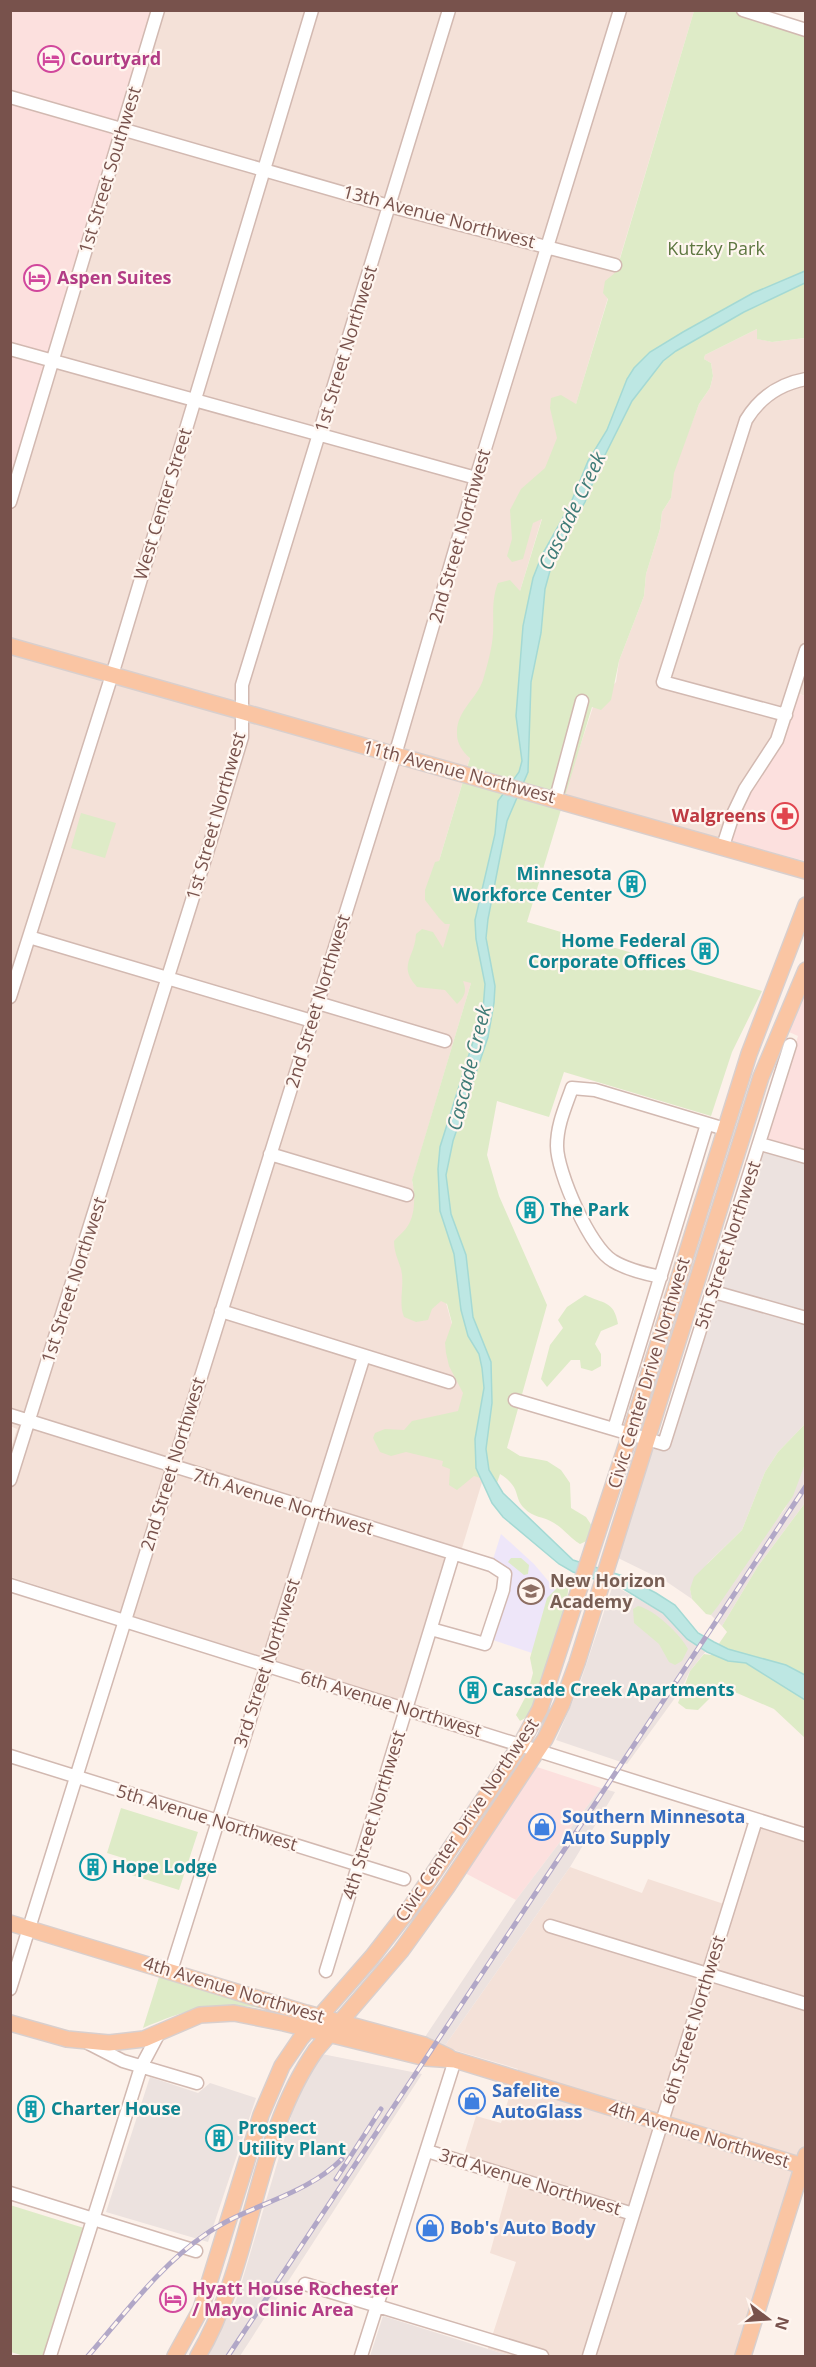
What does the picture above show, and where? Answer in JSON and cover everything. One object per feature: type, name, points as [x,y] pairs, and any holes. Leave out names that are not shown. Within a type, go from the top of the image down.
[{"type":"main road","name":"11th Avenue Northwest","points":[[10,646],[556,798],[806,871]]},
{"type":"main road","name":"Civic Center Drive Northwest","points":[[175,2356],[201,2308],[261,2115],[285,2060],[400,1922],[521,1744],[544,1700],[749,1054],[806,905]]},
{"type":"main road","name":"Civic Center Drive Northwest","points":[[198,2356],[228,2291],[288,2100],[303,2069],[329,2034],[427,1917],[538,1750],[566,1694],[761,1077],[806,970]]},
{"type":"main road","name":"4th Avenue Northwest","points":[[10,1923],[433,2048],[455,2060],[662,2125],[804,2162]]},
{"type":"main road","points":[[362,1996],[363,2019],[373,2030]]},
{"type":"main road","points":[[10,2023],[87,2043],[129,2042],[159,2033],[182,2021],[210,2013],[234,2013],[309,2029]]},
{"type":"main road","points":[[263,2018],[284,2033],[285,2060]]},
{"type":"main road","name":"4th Avenue Northwest","points":[[309,2029],[426,2058],[455,2060]]},
{"type":"main road","points":[[743,2356],[804,2162]]},
{"type":"street","name":"1st Street Southwest","points":[[10,502],[158,10]]},
{"type":"street","name":"West Center Street","points":[[10,997],[112,675],[312,10]]},
{"type":"street","name":"1st Street Northwest","points":[[10,1480],[169,979],[242,737],[242,685],[449,10]]},
{"type":"street","name":"2nd Street Northwest","points":[[10,1989],[395,754],[476,478],[620,10]]},
{"type":"street","points":[[743,10],[806,30]]},
{"type":"street","name":"13th Avenue Northwest","points":[[10,97],[389,206],[615,265]]},
{"type":"street","points":[[10,349],[476,478]]},
{"type":"street","points":[[786,715],[663,682],[746,420],[764,397],[781,386],[806,379]]},
{"type":"street","points":[[723,846],[734,812],[745,789],[777,740],[806,650]]},
{"type":"street","points":[[556,798],[582,701]]},
{"type":"street","points":[[29,937],[312,1021]]},
{"type":"street","points":[[318,1003],[445,1041]]},
{"type":"street","name":"5th Street Northwest","points":[[647,1439],[664,1444],[714,1292],[790,1045]]},
{"type":"street","points":[[661,1277],[611,1261],[578,1213],[565,1179],[557,1148],[559,1121],[572,1088],[595,1090],[725,1128]]},
{"type":"street","points":[[614,1429],[707,1124]]},
{"type":"street","points":[[760,1144],[806,1157]]},
{"type":"street","points":[[270,1154],[407,1195]]},
{"type":"street","points":[[714,1292],[806,1318]]},
{"type":"street","points":[[220,1311],[449,1382]]},
{"type":"street","name":"3rd Street Northwest","points":[[171,1971],[364,1356]]},
{"type":"street","points":[[515,1400],[647,1439]]},
{"type":"street","name":"7th Avenue Northwest","points":[[10,1415],[500,1569],[506,1580],[485,1644],[431,1629]]},
{"type":"street","name":"4th Street Northwest","points":[[326,1971],[453,1555]]},
{"type":"street","name":"6th Avenue Northwest","points":[[10,1585],[806,1835]]},
{"type":"street","name":"5th Avenue Northwest","points":[[10,1756],[404,1879]]},
{"type":"street","name":"6th Street Northwest","points":[[589,2356],[756,1820]]},
{"type":"street","points":[[550,1926],[806,2004]]},
{"type":"street","points":[[51,2356],[141,2067],[159,2033]]},
{"type":"street","points":[[87,2043],[141,2067],[197,2084]]},
{"type":"street","points":[[361,2356],[455,2060]]},
{"type":"street","name":"3rd Avenue Northwest","points":[[427,2151],[633,2214]]},
{"type":"street","points":[[10,2193],[196,2251]]},
{"type":"street","points":[[305,2284],[542,2356]]},
{"type":"shaded area","points":[[11,11],[151,11],[11,477]]},
{"type":"shaded area","name":"Kutzky Park","points":[[151,11],[694,11],[430,891],[458,900],[471,983],[412,1181],[467,1378],[483,1479],[414,1706],[11,1577],[10,1451],[17,1429],[10,1426],[11,477]]},
{"type":"shaded area","points":[[757,329],[758,339],[772,342],[805,338],[805,696],[797,693],[780,746],[744,803],[728,841],[564,795],[593,707],[616,682],[619,661],[644,596],[646,574],[660,529],[662,512],[671,498],[673,473],[699,404],[710,388],[713,376],[711,363],[704,359],[705,355]]},
{"type":"shaded area","points":[[796,693],[805,696],[805,861],[728,841],[744,803],[780,746]]},
{"type":"shaded area","points":[[805,992],[805,1161],[762,1149],[798,1036],[789,1032]]},
{"type":"shaded area","points":[[762,1149],[805,1161],[805,1424],[778,1452],[765,1472],[742,1530],[708,1563],[690,1589],[692,1599],[667,1582],[618,1558],[654,1445],[665,1448]]},
{"type":"shaded area","points":[[805,1464],[805,1503],[758,1566],[722,1626],[711,1615],[763,1536],[785,1509]]},
{"type":"shaded area","name":"New Horizon Academy","points":[[501,1534],[534,1564],[560,1595],[541,1656],[490,1639],[509,1577],[490,1569]]},
{"type":"shaded area","points":[[613,1585],[663,1613],[687,1639],[706,1651],[627,1764],[556,1740],[578,1689]]},
{"type":"shaded area","points":[[537,1767],[601,1788],[516,1900],[465,1873]]},
{"type":"shaded area","points":[[601,1788],[615,1792],[570,1867],[444,2047],[423,2040],[516,1900]]},
{"type":"shaded area","points":[[749,1823],[805,1841],[806,2138],[748,2356],[511,2356],[488,2349],[516,2262],[490,2253],[510,2180],[461,2164],[476,2116],[501,2123],[518,2069],[444,2047],[570,1867],[642,1893],[648,1879],[724,1904]]},
{"type":"shaded area","points":[[322,2054],[422,2074],[240,2356],[208,2356],[237,2298],[296,2100],[308,2073]]},
{"type":"shaded area","points":[[150,2077],[198,2093],[210,2083],[256,2098],[208,2242],[106,2212]]},
{"type":"shaded area","points":[[383,2316],[488,2349],[511,2356],[370,2356]]},
{"type":"green space","name":"Kutzky Park","points":[[694,11],[743,11],[805,30],[805,338],[772,342],[757,339],[757,329],[705,355],[704,359],[711,363],[713,376],[710,388],[699,404],[674,473],[671,498],[662,512],[660,529],[646,574],[644,596],[619,661],[611,700],[601,710],[592,707],[527,922],[762,991],[732,1052],[711,1116],[564,1072],[549,1117],[497,1101],[487,1155],[499,1196],[547,1305],[507,1448],[520,1456],[547,1461],[561,1470],[570,1483],[571,1508],[586,1517],[594,1529],[591,1539],[580,1544],[554,1523],[527,1511],[514,1488],[500,1474],[497,1483],[474,1476],[457,1490],[449,1485],[450,1469],[442,1466],[443,1461],[406,1452],[391,1456],[380,1452],[373,1438],[375,1433],[385,1429],[404,1430],[412,1421],[458,1411],[463,1393],[449,1366],[446,1353],[445,1343],[452,1323],[447,1304],[441,1301],[432,1309],[428,1320],[416,1322],[404,1317],[402,1275],[394,1241],[406,1229],[412,1216],[414,1197],[412,1180],[471,983],[463,981],[464,994],[457,1004],[445,990],[417,987],[408,973],[408,967],[416,934],[422,929],[433,932],[443,948],[450,924],[445,924],[425,900],[425,890],[435,862],[439,861],[470,758],[459,744],[458,726],[463,712],[480,687],[485,675],[492,640],[494,602],[498,583],[510,580],[520,591],[542,519],[533,523],[523,559],[512,562],[507,556],[512,539],[510,510],[521,489],[545,468],[557,438],[550,408],[551,398],[561,395],[576,404],[608,299],[603,293],[605,281],[616,272]]},
{"type":"green space","points":[[81,813],[116,823],[105,858],[71,848]]},
{"type":"green space","points":[[585,1295],[611,1307],[618,1324],[601,1331],[595,1344],[601,1354],[601,1366],[592,1371],[581,1368],[580,1360],[571,1360],[547,1387],[541,1379],[550,1345],[563,1328],[558,1320],[567,1307]]},
{"type":"green space","points":[[805,1424],[805,1464],[793,1496],[718,1606],[711,1615],[706,1614],[692,1599],[690,1589],[694,1577],[742,1530],[765,1472],[778,1452]]},
{"type":"green space","points":[[805,1503],[805,1738],[774,1709],[730,1690],[716,1692],[698,1710],[686,1709],[678,1703],[690,1671],[704,1654],[711,1655],[727,1632],[722,1626],[758,1566]]},
{"type":"green space","points":[[511,1558],[521,1558],[529,1565],[528,1574],[524,1575],[508,1562]]},
{"type":"green space","points":[[563,1582],[568,1587],[567,1597],[553,1653],[533,1707],[528,1716],[520,1721],[516,1715],[528,1692],[533,1673],[530,1658],[547,1598]]},
{"type":"green space","points":[[638,1606],[659,1617],[679,1637],[688,1649],[682,1661],[675,1665],[669,1662],[659,1644],[634,1623],[633,1609]]},
{"type":"green space","points":[[121,1808],[198,1832],[179,1890],[119,1871],[123,1858],[107,1853]]},
{"type":"green space","points":[[159,1977],[261,2006],[260,2008],[228,2006],[200,2009],[173,2016],[143,2028]]},
{"type":"green space","points":[[10,2205],[84,2228],[44,2356],[24,2356],[11,2352]]},
{"type":"water","name":"Cascade Creek","points":[[805,271],[805,283],[744,312],[676,351],[663,361],[632,401],[600,465],[585,502],[554,556],[545,589],[541,633],[531,682],[528,772],[507,821],[488,919],[486,938],[495,986],[494,1003],[488,1037],[453,1141],[446,1175],[451,1214],[466,1255],[473,1317],[491,1362],[492,1403],[486,1449],[489,1470],[503,1493],[573,1560],[623,1576],[656,1593],[675,1605],[698,1633],[728,1649],[786,1665],[805,1675],[805,1700],[746,1663],[728,1661],[707,1652],[687,1639],[663,1613],[622,1588],[573,1572],[559,1564],[503,1517],[492,1503],[476,1468],[475,1439],[484,1388],[482,1368],[479,1354],[468,1336],[461,1310],[454,1254],[440,1211],[438,1169],[440,1147],[483,1010],[485,984],[476,939],[475,920],[495,834],[498,801],[519,772],[522,761],[516,716],[523,626],[533,578],[542,555],[570,505],[588,461],[607,430],[627,379],[634,368],[650,352],[683,332],[753,293]]},
{"type":"railway","points":[[228,2356],[806,1486]]},
{"type":"railway","points":[[336,2179],[381,2109]]},
{"type":"railway","points":[[88,2356],[143,2291],[189,2247],[206,2234],[240,2215],[311,2183],[342,2159]]},
{"type":"place","name":"Courtyard","points":[[51,59]]},
{"type":"place","name":"Aspen Suites","points":[[37,278]]},
{"type":"place","name":"Walgreens","points":[[785,816]]},
{"type":"place","name":"Minnesota Workforce Center","points":[[632,884]]},
{"type":"place","name":"Home Federal Corporate Offices","points":[[705,951]]},
{"type":"place","name":"The Park","points":[[530,1210]]},
{"type":"place","name":"New Horizon Academy","points":[[531,1591]]},
{"type":"place","name":"Cascade Creek Apartments","points":[[473,1690]]},
{"type":"place","name":"Southern Minnesota Auto Supply","points":[[542,1827]]},
{"type":"place","name":"Hope Lodge","points":[[93,1867]]},
{"type":"place","name":"Safelite AutoGlass","points":[[472,2101]]},
{"type":"place","name":"Charter House","points":[[31,2109]]},
{"type":"place","name":"Prospect Utility Plant","points":[[219,2138]]},
{"type":"place","name":"Bob's Auto Body","points":[[430,2228]]},
{"type":"place","name":"Hyatt House Rochester / Mayo Clinic Area","points":[[173,2299]]}]
